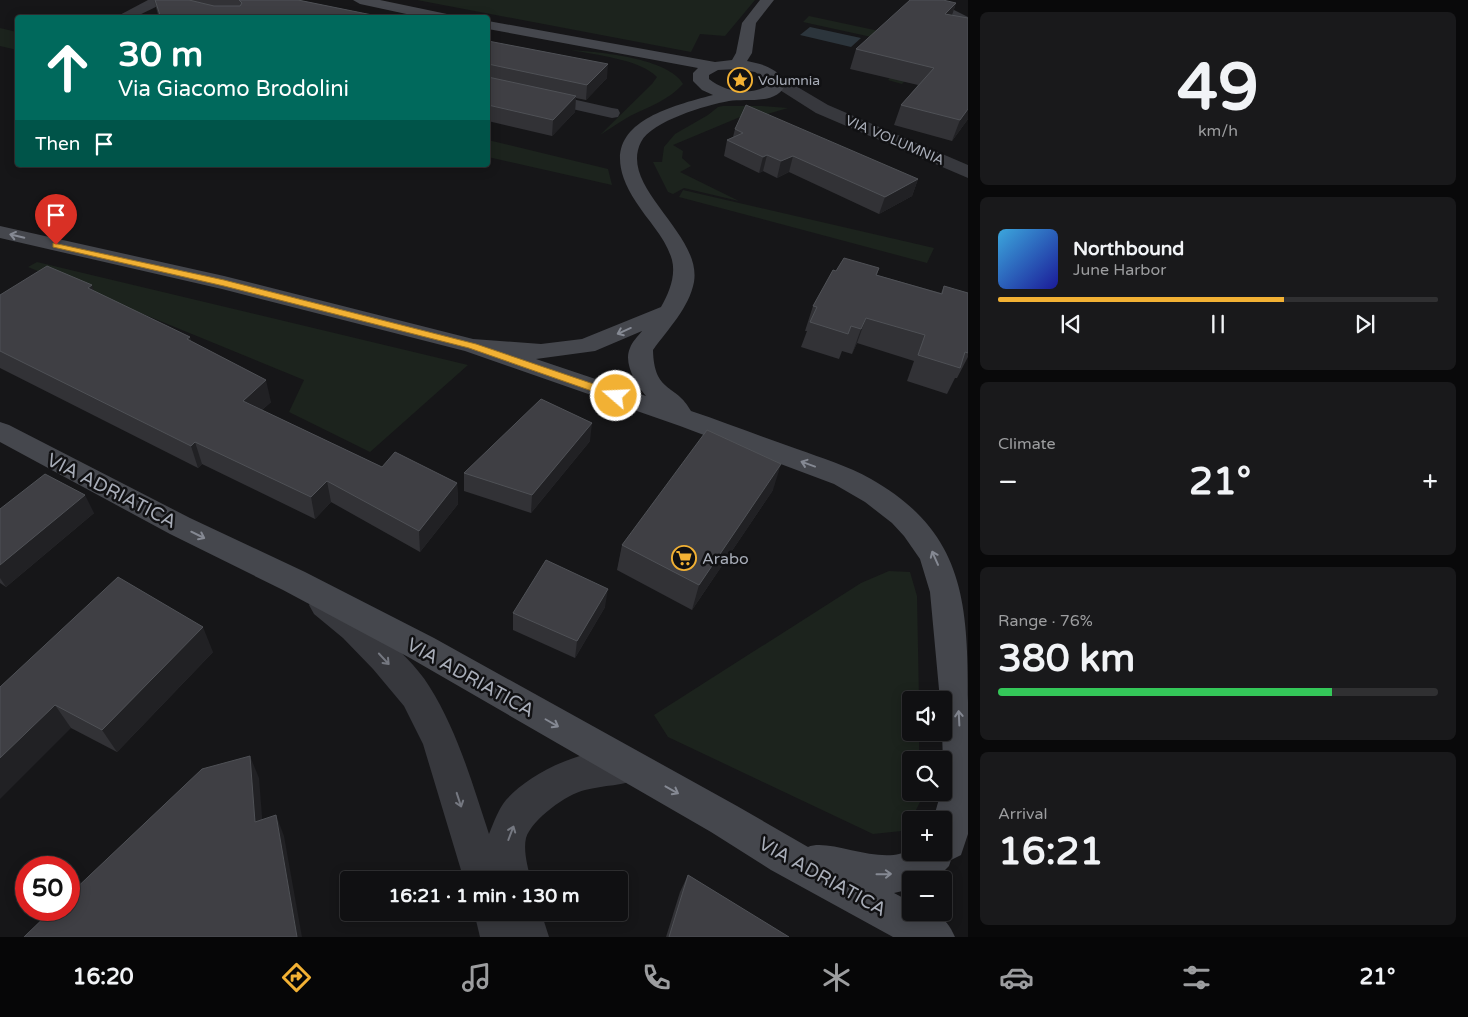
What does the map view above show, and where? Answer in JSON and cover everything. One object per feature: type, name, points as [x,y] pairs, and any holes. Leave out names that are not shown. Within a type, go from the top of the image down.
[{"type":"main road","points":[[360,0],[432,15]]},
{"type":"main road","points":[[737,64],[744,53],[750,23],[767,0]]},
{"type":"main road","points":[[490,25],[713,66],[737,64],[773,77]]},
{"type":"main road","points":[[689,420],[651,388],[642,368],[641,350],[682,291],[684,270],[681,255],[639,192],[627,161],[631,141],[644,127],[667,114],[722,97],[762,94],[774,90],[773,77],[747,33]]},
{"type":"main road","points":[[626,49],[674,65],[717,91],[735,95]]},
{"type":"main road","points":[[702,81],[701,73],[713,66]]},
{"type":"main road","points":[[667,114],[702,81]]},
{"type":"main road","points":[[0,232],[224,283],[473,346],[689,420],[864,487],[900,513],[918,532],[933,553],[942,575],[956,670],[965,795],[952,828]]},
{"type":"main road","points":[[473,346],[540,352],[587,346],[669,312]]},
{"type":"main road","name":"VIA ADRIATICA","points":[[0,431],[180,526],[294,581],[422,648],[785,856],[934,937]]},
{"type":"main road","points":[[785,856],[868,874],[893,874],[921,865],[925,861]]},
{"type":"street","points":[[923,0],[968,22]]},
{"type":"street","points":[[129,15],[164,1]]},
{"type":"street","name":"VIA VOLUMNIA","points":[[773,77],[822,109]]},
{"type":"street","points":[[490,85],[612,113]]},
{"type":"street","name":"VIA VOLUMNIA","points":[[762,94],[822,109],[968,172]]},
{"type":"street","points":[[294,581],[354,628],[385,659],[416,695],[440,741],[481,871]]},
{"type":"street","points":[[509,871],[508,835],[520,814],[543,791],[577,774],[629,766]]},
{"type":"street","points":[[497,921],[501,937]]},
{"type":"street","points":[[523,921],[528,937]]},
{"type":"shaded area","points":[[417,0],[755,0],[725,36],[700,34],[691,52]]},
{"type":"shaded area","points":[[809,16],[907,37],[940,41],[902,84],[888,80],[901,65],[876,38],[803,22]]},
{"type":"shaded area","points":[[810,27],[861,38],[851,47],[800,35]]},
{"type":"shaded area","points":[[0,28],[15,32],[15,50],[0,46]]},
{"type":"shaded area","points":[[571,50],[598,52],[649,62],[675,75],[683,84],[665,99],[630,116],[600,135],[657,77],[640,66],[629,62]]},
{"type":"shaded area","points":[[718,107],[788,108],[760,116],[752,112],[673,145],[683,151],[682,158],[691,166],[680,172],[739,201],[684,188],[673,194],[668,192],[653,162],[662,162],[664,147],[675,134]]},
{"type":"shaded area","points":[[490,140],[608,169],[612,185],[490,157]]},
{"type":"shaded area","points":[[683,190],[934,248],[927,263],[679,197]]},
{"type":"shaded area","points":[[37,262],[468,365],[370,452],[289,412],[304,380],[28,267]]},
{"type":"shaded area","points":[[889,571],[910,572],[917,596],[919,691],[902,691],[902,741],[919,741],[919,751],[902,751],[902,801],[920,802],[916,811],[902,811],[902,831],[873,834],[668,737],[654,715],[861,583]]},
{"type":"building","points":[[155,0],[189,0],[214,6],[240,6],[242,3],[239,0],[298,0],[372,15],[160,15]]},
{"type":"building","points":[[910,0],[943,0],[956,3],[945,14],[968,18],[968,109],[960,120],[901,105],[934,68],[856,49]]},
{"type":"building","points":[[490,41],[608,64],[587,85],[490,64]]},
{"type":"building","points":[[490,77],[576,96],[553,120],[490,105]]},
{"type":"building","points":[[746,105],[918,179],[885,197],[793,156],[781,161],[767,155],[763,157],[727,140],[743,133],[735,129]]},
{"type":"building","points":[[844,258],[879,268],[876,275],[942,294],[944,286],[968,293],[968,353],[965,352],[960,368],[918,355],[925,335],[866,318],[861,329],[851,326],[848,334],[810,322],[817,307],[813,306],[833,270],[836,271]]},
{"type":"building","points":[[47,266],[92,285],[88,288],[190,337],[187,339],[266,380],[243,401],[382,467],[395,452],[457,483],[419,531],[327,481],[311,497],[195,442],[191,446],[0,351],[0,295]]},
{"type":"building","points":[[541,399],[592,423],[532,495],[464,473]]},
{"type":"building","points":[[707,430],[781,464],[699,585],[622,545]]},
{"type":"building","points":[[45,474],[85,495],[0,565],[0,509]]},
{"type":"building","points":[[546,560],[608,589],[577,641],[513,613]]},
{"type":"building","points":[[118,577],[203,627],[102,730],[55,705],[0,758],[0,687]]},
{"type":"building","points":[[250,756],[255,822],[276,815],[297,937],[24,937],[41,921],[80,921],[80,885],[202,769]]},
{"type":"building","points":[[688,875],[789,937],[669,937]]},
{"type":"place","name":"Volumnia","points":[[740,80]]},
{"type":"place","name":"Arabo","points":[[684,558]]},
{"type":"route","points":[[56,245],[224,283],[473,346],[616,396]]}]
